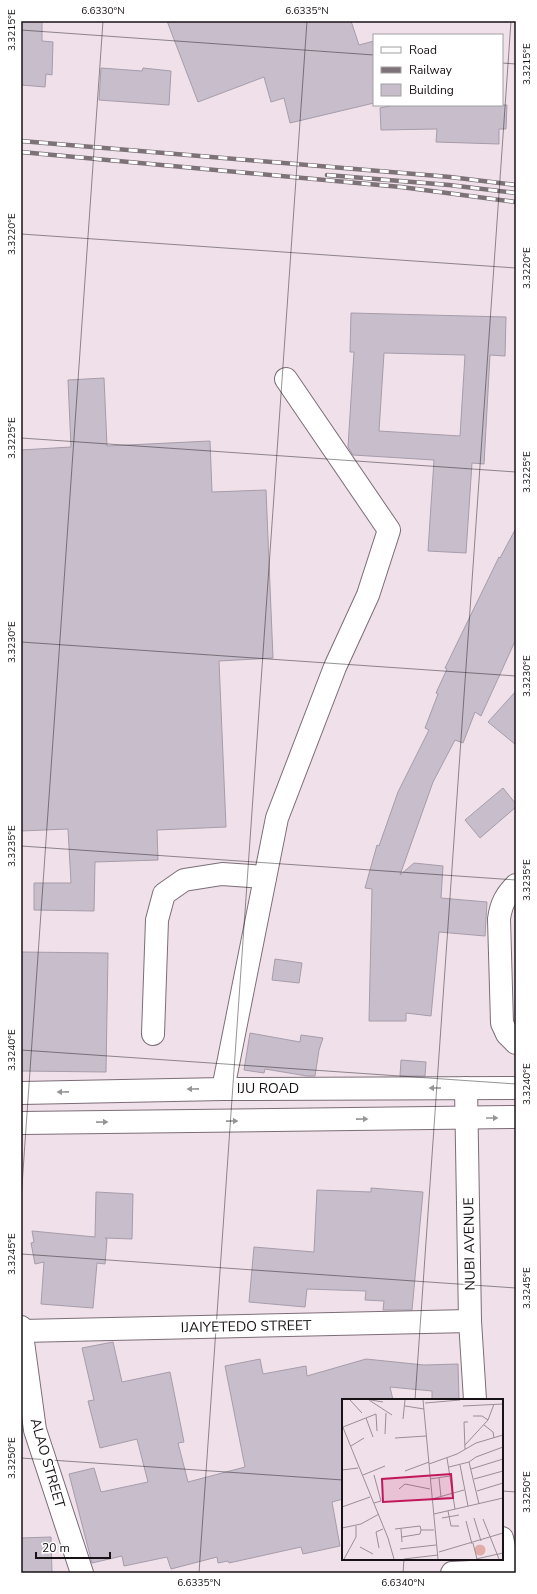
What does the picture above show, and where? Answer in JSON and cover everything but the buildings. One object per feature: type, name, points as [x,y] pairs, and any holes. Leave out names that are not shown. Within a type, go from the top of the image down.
[{"type":"street","points":[[222,1089],[277,818],[335,667],[368,595],[389,530],[286,379]]},
{"type":"street","points":[[153,1034],[157,920],[164,894],[184,880],[222,874],[265,877]]},
{"type":"street","points":[[516,885],[501,905],[499,919],[502,1023],[507,1034],[516,1043]]},
{"type":"street","name":"NUBI AVENUE","points":[[466,1088],[470,1320],[475,1399]]},
{"type":"street","name":"IJU ROAD","points":[[21,1093],[222,1089],[516,1088]]},
{"type":"street","points":[[21,1123],[516,1118]]},
{"type":"street","name":"IJAIYETEDO STREET","points":[[21,1329],[470,1320]]},
{"type":"street","name":"ALAO STREET","points":[[21,1329],[36,1430],[82,1573]]},
{"type":"street","points":[[452,1573],[513,1571],[503,1541]]},
{"type":"railway","points":[[21,141],[450,177],[516,185]]},
{"type":"railway","points":[[21,152],[401,187],[516,202]]},
{"type":"railway","points":[[327,175],[449,185],[516,193]]}]
